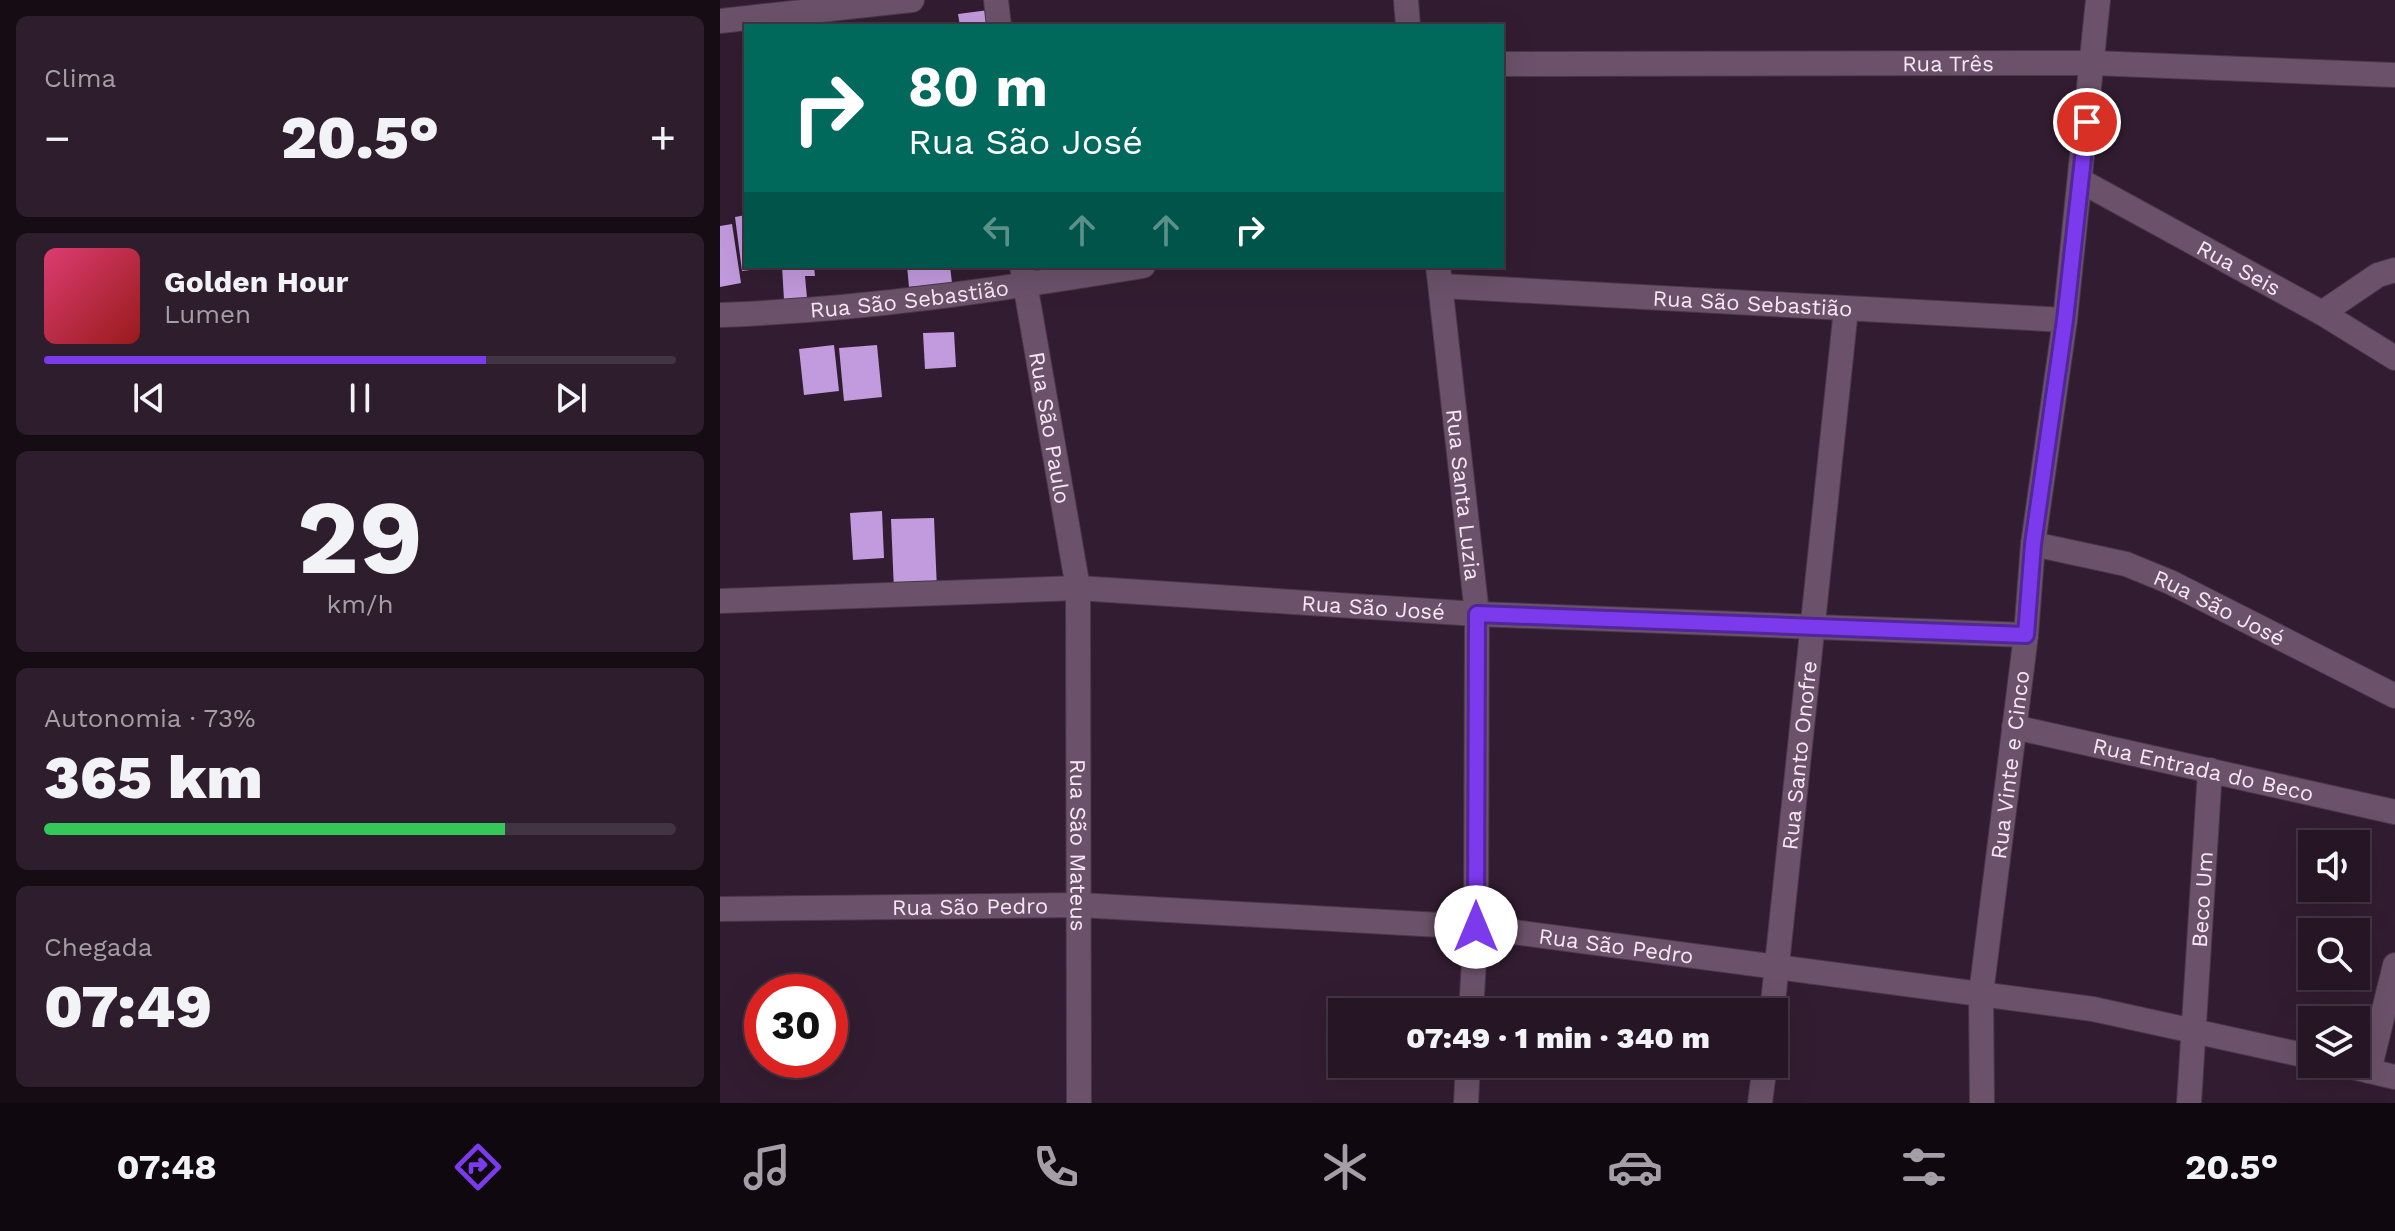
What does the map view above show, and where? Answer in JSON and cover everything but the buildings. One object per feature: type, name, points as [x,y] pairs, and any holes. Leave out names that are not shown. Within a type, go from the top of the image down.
[{"type":"street","points":[[720,21],[912,0]]},
{"type":"street","points":[[996,0],[999,24]]},
{"type":"street","points":[[1406,0],[1408,24]]},
{"type":"street","name":"Rua Vinte e Cinco","points":[[1982,1103],[1981,994],[2026,635],[2033,544],[2065,320],[2098,0]]},
{"type":"street","name":"Rua Três","points":[[1504,64],[2093,63],[2395,75]]},
{"type":"street","name":"Rua Seis","points":[[2081,181],[2322,313],[2395,358]]},
{"type":"street","name":"Rua São Sebastião","points":[[720,315],[792,312],[1022,276],[1119,268]]},
{"type":"street","points":[[2322,313],[2378,275],[2395,270]]},
{"type":"street","name":"Rua São Paulo","points":[[1022,276],[1078,588]]},
{"type":"street","name":"Rua São Sebastião","points":[[1439,276],[1846,309],[2065,320]]},
{"type":"street","name":"Rua Santa Luzia","points":[[1439,276],[1477,614],[1476,927],[1472,998]]},
{"type":"street","name":"Rua Santo Onofre","points":[[1774,998],[1846,309]]},
{"type":"street","name":"Rua São José","points":[[2033,544],[2126,564],[2170,582],[2395,696]]},
{"type":"street","name":"Rua São José","points":[[720,601],[1078,588],[1477,614],[2026,635]]},
{"type":"street","name":"Rua São Mateus","points":[[1078,588],[1079,1103]]},
{"type":"street","name":"Rua Entrada do Beco","points":[[2014,727],[2395,812]]},
{"type":"street","name":"Beco Um","points":[[2189,1103],[2210,770]]},
{"type":"street","name":"Rua São Pedro","points":[[720,909],[1079,905],[1476,927],[2093,1009],[2298,1054]]},
{"type":"street","points":[[2370,1067],[2395,965]]},
{"type":"street","points":[[2370,1071],[2395,1077]]},
{"type":"street","points":[[1466,1103],[1467,1078]]},
{"type":"street","points":[[1760,1103],[1763,1078]]},
{"type":"route","points":[[1476,927],[1477,614],[2026,635],[2033,544],[2065,320],[2087,122]]}]
